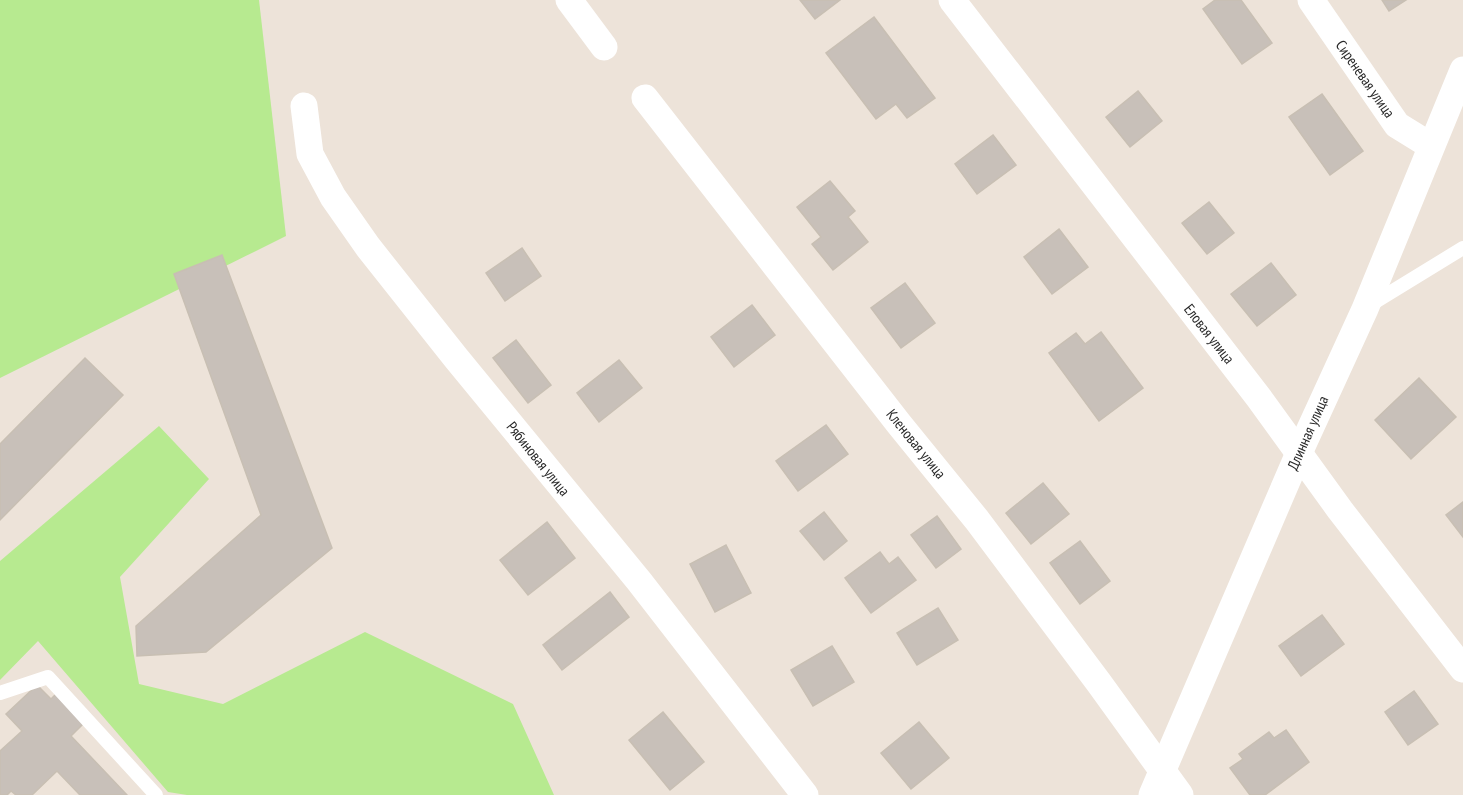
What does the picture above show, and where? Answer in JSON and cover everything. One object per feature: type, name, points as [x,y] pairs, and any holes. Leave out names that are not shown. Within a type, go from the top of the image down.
[{"type":"street","points":[[569,0],[604,47]]},
{"type":"street","name":"Еловая улица","points":[[952,0],[1463,669]]},
{"type":"street","name":"Сиреневая улица","points":[[1311,0],[1397,125],[1431,146]]},
{"type":"street","name":"Длинная улица","points":[[1157,783],[1299,453],[1365,309],[1463,70]]},
{"type":"street","name":"Кленовая улица","points":[[645,99],[898,424],[977,520],[1099,683],[1157,783],[1180,795]]},
{"type":"street","name":"Рябиновая улица","points":[[304,106],[310,153],[333,197],[368,247],[639,581],[805,795]]},
{"type":"lane","points":[[1365,309],[1463,248]]},
{"type":"lane","points":[[0,693],[48,677],[156,795]]},
{"type":"green space","points":[[0,0],[259,0],[286,236],[0,378]]},
{"type":"green space","points":[[159,426],[209,479],[120,577],[139,684],[223,704],[365,632],[513,704],[554,795],[187,795],[168,792],[38,641],[0,680],[0,561]]},
{"type":"building","points":[[800,0],[840,0],[815,19]]},
{"type":"building","points":[[1215,0],[1241,0],[1272,43],[1242,64],[1203,9]]},
{"type":"building","points":[[1382,0],[1406,0],[1389,11]]},
{"type":"building","points":[[874,17],[935,98],[907,118],[896,104],[876,119],[826,53]]},
{"type":"building","points":[[1138,91],[1162,121],[1130,147],[1106,117]]},
{"type":"building","points":[[1322,94],[1363,151],[1330,175],[1289,117]]},
{"type":"building","points":[[993,135],[1016,165],[977,194],[955,164]]},
{"type":"building","points":[[830,181],[855,211],[848,217],[868,242],[833,270],[812,244],[821,237],[797,207]]},
{"type":"building","points":[[1209,202],[1234,233],[1207,254],[1182,223]]},
{"type":"building","points":[[1059,229],[1088,267],[1052,294],[1024,257]]},
{"type":"building","points":[[522,248],[541,276],[505,301],[486,273]]},
{"type":"building","points":[[222,255],[332,548],[206,652],[137,656],[136,626],[261,515],[174,274]]},
{"type":"building","points":[[1271,263],[1296,295],[1257,326],[1231,294]]},
{"type":"building","points":[[905,283],[935,323],[901,348],[871,308]]},
{"type":"building","points":[[752,305],[775,335],[734,367],[711,337]]},
{"type":"building","points":[[1101,332],[1143,388],[1099,421],[1049,353],[1076,333],[1085,344]]},
{"type":"building","points":[[516,340],[551,385],[528,403],[493,358]]},
{"type":"building","points":[[85,358],[123,395],[0,520],[0,444]]},
{"type":"building","points":[[619,360],[642,388],[599,422],[577,393]]},
{"type":"building","points":[[1419,378],[1456,417],[1411,459],[1375,420]]},
{"type":"building","points":[[826,425],[848,454],[798,491],[776,461]]},
{"type":"building","points":[[1043,483],[1069,514],[1031,544],[1006,513]]},
{"type":"building","points":[[1463,502],[1463,537],[1446,515]]},
{"type":"building","points":[[824,512],[847,541],[824,560],[800,531]]},
{"type":"building","points":[[937,516],[961,549],[936,568],[911,535]]},
{"type":"building","points":[[547,522],[575,558],[528,595],[500,560]]},
{"type":"building","points":[[1080,541],[1110,581],[1080,604],[1050,563]]},
{"type":"building","points":[[726,545],[751,593],[715,612],[690,564]]},
{"type":"building","points":[[880,552],[889,564],[898,557],[916,580],[871,613],[845,578]]},
{"type":"building","points":[[610,592],[629,617],[562,670],[543,645]]},
{"type":"building","points":[[938,608],[958,640],[917,665],[897,633]]},
{"type":"building","points":[[1322,615],[1344,644],[1301,676],[1279,646]]},
{"type":"building","points":[[832,646],[854,682],[813,706],[791,670]]},
{"type":"building","points":[[37,685],[51,699],[58,692],[86,721],[71,736],[127,795],[80,795],[57,771],[32,795],[16,795],[11,791],[7,795],[0,795],[0,751],[22,731],[6,714]]},
{"type":"building","points":[[1414,691],[1438,724],[1408,745],[1385,712]]},
{"type":"building","points":[[663,712],[704,762],[670,790],[629,740]]},
{"type":"building","points":[[919,722],[949,758],[911,789],[881,753]]},
{"type":"building","points":[[1286,730],[1309,762],[1265,795],[1250,795],[1230,768],[1243,759],[1239,754],[1269,732],[1274,738]]}]
